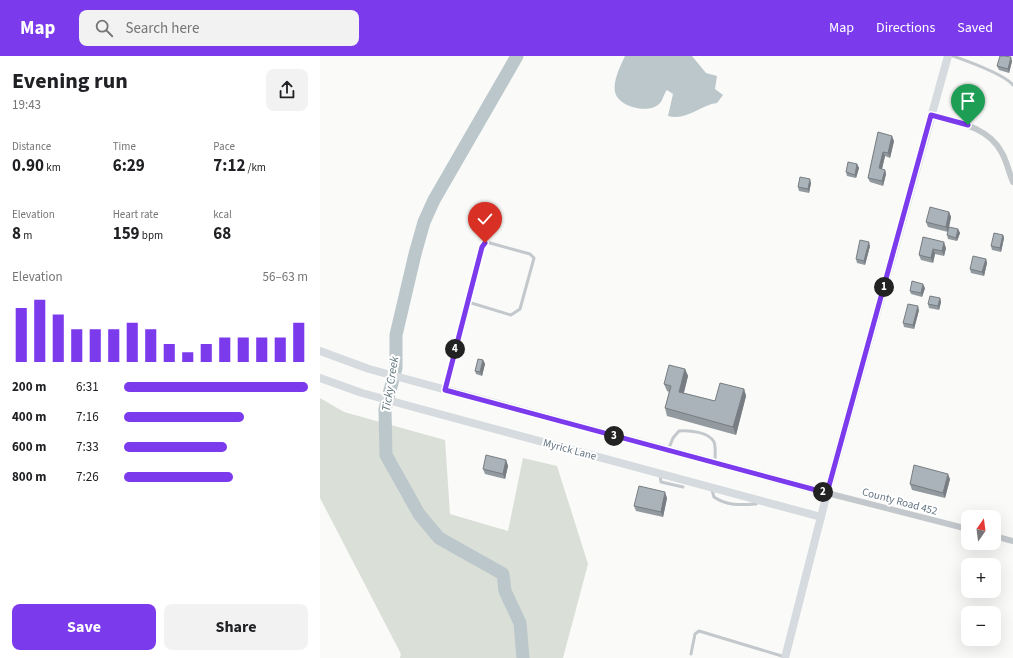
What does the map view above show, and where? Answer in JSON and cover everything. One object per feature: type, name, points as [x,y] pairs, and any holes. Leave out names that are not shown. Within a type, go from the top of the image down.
[{"type":"street","points":[[785,658],[827,493],[948,56]]},
{"type":"street","points":[[931,115],[968,125],[987,136],[1002,152],[1013,182]]},
{"type":"street","points":[[320,350],[369,369],[422,384],[827,493]]},
{"type":"street","name":"Myrick Lane","points":[[320,378],[362,393],[821,517]]},
{"type":"street","name":"County Road 452","points":[[827,493],[961,527]]},
{"type":"street","points":[[1001,538],[1013,541]]},
{"type":"lane","points":[[953,56],[977,64],[986,70],[1008,79],[1013,85]]},
{"type":"lane","points":[[445,390],[482,247],[485,243],[490,243],[530,254],[534,258],[520,309],[517,312],[511,315],[468,302]]},
{"type":"lane","points":[[668,450],[673,438],[679,431],[690,430],[710,437],[715,443],[716,463]]},
{"type":"lane","points":[[660,474],[661,482],[683,487]]},
{"type":"lane","points":[[691,654],[695,634],[699,631],[785,658]]},
{"type":"shaded area","points":[[625,56],[692,56],[706,73],[717,76],[715,89],[723,95],[717,103],[711,104],[687,115],[675,117],[668,116],[673,94],[667,90],[661,102],[655,107],[642,109],[635,108],[622,102],[617,97],[615,92],[617,74]]},
{"type":"shaded area","points":[[320,398],[344,412],[445,440],[450,514],[508,531],[523,458],[557,466],[588,564],[563,658],[400,658],[401,654],[320,498]]},
{"type":"building","points":[[1000,56],[1011,57],[1008,69],[997,66]]},
{"type":"building","points":[[878,132],[892,136],[888,153],[883,152],[879,168],[885,170],[882,181],[868,178]]},
{"type":"building","points":[[848,162],[857,164],[855,175],[846,172]]},
{"type":"building","points":[[800,177],[810,179],[808,189],[798,187]]},
{"type":"building","points":[[930,207],[949,212],[946,227],[926,222]]},
{"type":"building","points":[[949,227],[958,229],[956,238],[947,235]]},
{"type":"building","points":[[994,233],[1003,235],[1000,248],[991,246]]},
{"type":"building","points":[[923,237],[944,242],[942,251],[933,249],[931,258],[919,255]]},
{"type":"building","points":[[860,240],[869,242],[864,261],[856,259]]},
{"type":"building","points":[[973,256],[986,259],[982,272],[970,269]]},
{"type":"building","points":[[912,281],[923,284],[921,293],[910,291]]},
{"type":"building","points":[[930,296],[940,298],[938,306],[928,304]]},
{"type":"building","points":[[908,304],[918,306],[913,325],[903,323]]},
{"type":"building","points":[[478,359],[483,360],[480,372],[475,371]]},
{"type":"building","points":[[669,365],[685,369],[679,392],[715,401],[720,383],[744,389],[733,427],[665,408],[671,386],[664,384]]},
{"type":"building","points":[[486,455],[506,460],[503,474],[483,469]]},
{"type":"building","points":[[914,465],[948,474],[943,493],[910,484]]},
{"type":"building","points":[[639,486],[665,492],[661,512],[634,506]]},
{"type":"waterway","name":"Ticky Creek","points":[[517,56],[434,200],[424,222],[396,335],[396,368],[385,409],[386,455],[419,514],[439,538],[503,574],[505,591],[520,623],[523,658]]},
{"type":"route","points":[[485,243],[482,247],[445,390],[827,493],[931,115],[968,125]]}]
